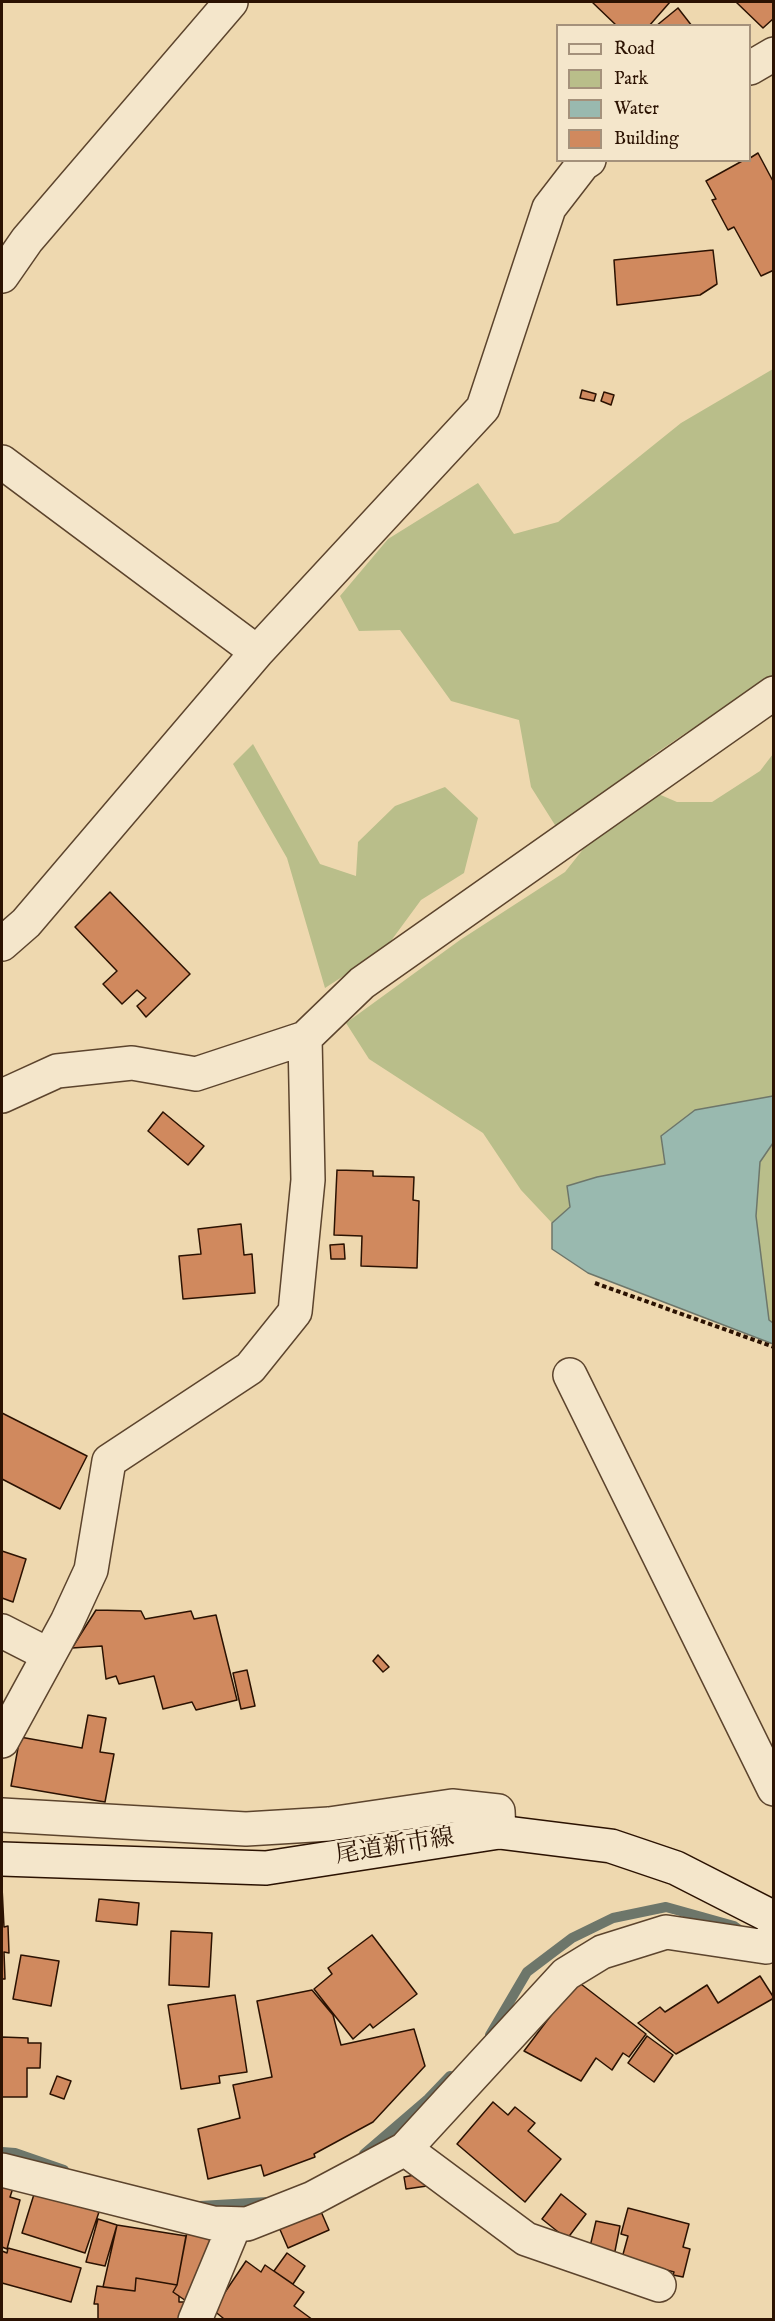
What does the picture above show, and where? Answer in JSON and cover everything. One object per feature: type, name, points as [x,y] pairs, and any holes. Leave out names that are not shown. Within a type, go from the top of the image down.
[{"type":"street","points":[[2,276],[27,240],[231,2]]},
{"type":"street","points":[[751,67],[774,54]]},
{"type":"street","points":[[2,944],[26,923],[257,652],[483,408],[549,208],[586,162]]},
{"type":"street","points":[[2,462],[257,652]]},
{"type":"street","points":[[2,1096],[57,1071],[132,1062],[196,1074],[305,1038],[362,983],[774,693]]},
{"type":"street","points":[[2,1741],[49,1655],[91,1570],[109,1461],[250,1368],[295,1312],[308,1180],[305,1038]]},
{"type":"street","points":[[570,1375],[764,1748],[774,1789]]},
{"type":"street","points":[[2,1631],[49,1655]]},
{"type":"street","points":[[2,1815],[246,1829],[328,1824],[452,1806],[498,1811],[499,1832]]},
{"type":"street","name":"尾道新市線","points":[[2,1859],[266,1868],[499,1832],[611,1846],[676,1868],[774,1918]]},
{"type":"street","points":[[2,2170],[213,2223],[247,2224],[313,2198],[405,2149],[566,1974],[602,1952],[666,1932],[766,1947],[774,1934]]},
{"type":"street","points":[[405,2149],[526,2239],[659,2285]]},
{"type":"street","points":[[195,2319],[235,2224]]},
{"type":"path","points":[[595,1283],[774,1347]]},
{"type":"green space","points":[[773,369],[773,692],[758,692],[687,732],[649,758],[647,781],[560,833],[531,787],[519,720],[451,701],[400,630],[359,631],[340,596],[388,539],[478,483],[514,534],[558,522],[681,423]]},
{"type":"green space","points":[[253,744],[320,864],[356,876],[358,842],[395,806],[445,787],[478,818],[464,873],[421,900],[385,949],[325,988],[287,858],[233,764]]},
{"type":"green space","points":[[773,754],[773,1096],[695,1110],[666,1164],[597,1177],[552,1223],[521,1190],[483,1133],[369,1059],[346,1023],[460,940],[565,872],[592,838],[656,793],[677,802],[712,802],[760,771]]},
{"type":"green space","points":[[773,1143],[773,1323],[769,1320],[756,1216],[760,1162]]},
{"type":"water","points":[[773,1096],[773,1143],[760,1162],[756,1216],[769,1320],[773,1323],[773,1344],[588,1273],[552,1249],[552,1223],[570,1207],[567,1186],[597,1177],[665,1164],[661,1136],[695,1110]]},
{"type":"building","points":[[592,2],[670,2],[651,24],[615,24]]},
{"type":"building","points":[[736,2],[774,2],[774,18],[763,28]]},
{"type":"building","points":[[678,8],[690,24],[658,24]]},
{"type":"building","points":[[758,153],[774,183],[774,270],[761,276],[734,227],[728,230],[712,200],[716,199],[706,181],[740,162],[751,162],[751,157]]},
{"type":"building","points":[[713,250],[717,284],[700,295],[617,305],[614,260]]},
{"type":"building","points":[[582,390],[596,394],[594,401],[580,398]]},
{"type":"building","points":[[604,392],[614,395],[611,405],[601,401]]},
{"type":"building","points":[[110,892],[190,974],[146,1017],[137,1006],[146,998],[137,990],[122,1004],[103,984],[117,971],[75,927]]},
{"type":"building","points":[[163,1112],[204,1146],[188,1165],[148,1131]]},
{"type":"building","points":[[337,1170],[373,1171],[373,1176],[414,1177],[413,1200],[419,1201],[417,1268],[361,1266],[362,1236],[334,1235]]},
{"type":"building","points":[[241,1224],[244,1255],[252,1254],[255,1293],[183,1299],[179,1256],[201,1254],[198,1229]]},
{"type":"building","points":[[344,1244],[345,1259],[331,1259],[330,1245]]},
{"type":"building","points":[[2,1413],[87,1456],[60,1509],[2,1479]]},
{"type":"building","points":[[2,1551],[26,1559],[13,1602],[2,1598]]},
{"type":"building","points":[[96,1610],[141,1611],[145,1619],[191,1611],[194,1619],[216,1615],[237,1700],[196,1710],[192,1702],[163,1709],[154,1676],[119,1684],[116,1676],[106,1679],[102,1646],[72,1648]]},
{"type":"building","points":[[378,1655],[389,1667],[383,1672],[373,1661]]},
{"type":"building","points":[[247,1670],[255,1706],[241,1709],[233,1673]]},
{"type":"building","points":[[88,1715],[106,1718],[100,1752],[114,1754],[105,1802],[11,1786],[20,1737],[82,1748]]},
{"type":"building","points":[[2,1887],[4,1927],[8,1926],[9,1953],[4,1952],[5,1979],[2,1979]]},
{"type":"building","points":[[99,1899],[139,1903],[137,1925],[96,1921]]},
{"type":"building","points":[[171,1931],[212,1933],[209,1987],[169,1985]]},
{"type":"building","points":[[372,1935],[417,1994],[373,2028],[370,2024],[353,2039],[314,1989],[332,1974],[328,1968]]},
{"type":"building","points":[[21,1955],[59,1961],[51,2006],[13,1999]]},
{"type":"building","points":[[760,1976],[774,1998],[676,2054],[638,2023],[660,2007],[665,2012],[707,1985],[718,2003]]},
{"type":"building","points":[[577,1981],[646,2034],[629,2057],[623,2053],[612,2070],[596,2058],[581,2081],[524,2051]]},
{"type":"building","points":[[312,1990],[333,2015],[341,2045],[414,2029],[425,2066],[373,2122],[314,2154],[315,2157],[264,2176],[261,2165],[208,2179],[198,2129],[240,2118],[233,2085],[272,2077],[257,2001]]},
{"type":"building","points":[[235,1995],[247,2072],[219,2076],[220,2083],[181,2089],[168,2005]]},
{"type":"building","points":[[647,2036],[673,2055],[654,2082],[628,2063]]},
{"type":"building","points":[[2,2037],[28,2038],[28,2043],[41,2043],[40,2068],[27,2068],[27,2097],[2,2097]]},
{"type":"building","points":[[57,2076],[71,2081],[64,2099],[50,2094]]},
{"type":"building","points":[[493,2102],[508,2115],[515,2107],[535,2123],[528,2131],[561,2159],[525,2202],[457,2144]]},
{"type":"building","points":[[420,2174],[434,2185],[406,2189],[404,2177]]},
{"type":"building","points":[[2,2182],[14,2185],[10,2197],[20,2200],[7,2249],[2,2247]]},
{"type":"building","points":[[35,2191],[99,2212],[85,2253],[22,2233]]},
{"type":"building","points":[[561,2194],[586,2214],[567,2239],[542,2219]]},
{"type":"building","points":[[319,2207],[329,2230],[288,2248],[278,2225]]},
{"type":"building","points":[[628,2208],[689,2224],[683,2247],[690,2249],[683,2277],[673,2275],[674,2272],[622,2258],[628,2236],[621,2234]]},
{"type":"building","points":[[98,2219],[117,2225],[105,2266],[86,2262]]},
{"type":"building","points":[[596,2221],[620,2226],[614,2256],[589,2251]]},
{"type":"building","points":[[117,2225],[186,2236],[177,2285],[136,2278],[135,2291],[103,2287]]},
{"type":"building","points":[[187,2232],[224,2234],[192,2305],[173,2292],[177,2285]]},
{"type":"building","points":[[8,2248],[81,2268],[71,2302],[2,2283],[2,2251],[7,2253]]},
{"type":"building","points":[[287,2253],[305,2266],[293,2284],[274,2271]]},
{"type":"building","points":[[246,2261],[261,2272],[265,2265],[304,2292],[294,2306],[313,2320],[222,2320],[223,2318],[213,2310]]},
{"type":"building","points":[[136,2278],[177,2285],[173,2292],[179,2296],[179,2302],[186,2302],[185,2320],[98,2320],[98,2304],[94,2304],[97,2286],[135,2291]]},
{"type":"waterway","points":[[490,2035],[527,1972],[572,1938],[613,1918],[666,1907],[734,1926],[741,1931]]},
{"type":"waterway","points":[[364,2154],[428,2099],[450,2076]]},
{"type":"waterway","points":[[2,2152],[15,2153],[64,2170]]},
{"type":"waterway","points":[[200,2206],[268,2202]]}]
